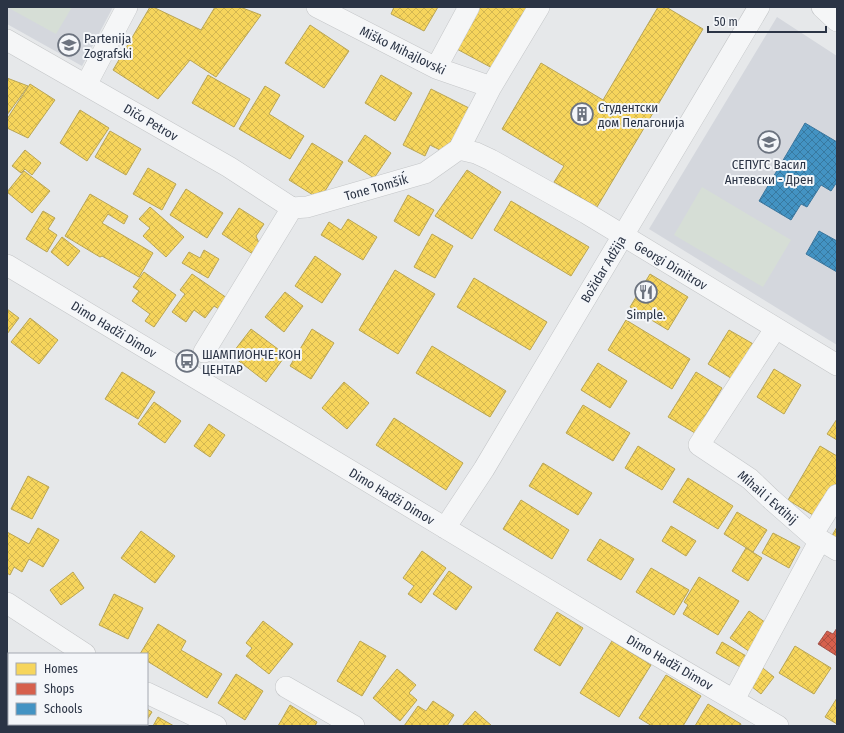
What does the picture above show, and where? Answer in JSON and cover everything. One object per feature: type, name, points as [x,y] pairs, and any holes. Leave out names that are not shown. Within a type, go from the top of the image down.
[{"type":"street","points":[[86,85],[127,7]]},
{"type":"street","name":"Miško Mihajlovski","points":[[317,7],[436,68],[491,87]]},
{"type":"street","points":[[436,68],[468,7]]},
{"type":"street","name":"Tone Tomšiḱ","points":[[292,208],[307,207],[425,173],[459,149],[491,87],[539,7]]},
{"type":"street","name":"Božidar Adžija","points":[[445,528],[484,469],[759,7]]},
{"type":"street","points":[[822,7],[837,21]]},
{"type":"street","name":"Dičo Petrov","points":[[7,40],[229,167],[292,208]]},
{"type":"street","name":"Georgi Dimitrov","points":[[459,149],[476,153],[491,160],[586,213],[837,365]]},
{"type":"street","points":[[204,352],[292,208]]},
{"type":"street","name":"Dimo Hadži Dimov","points":[[7,265],[778,726]]},
{"type":"street","name":"Mihail i Evtihij","points":[[776,329],[699,445],[750,479],[772,500],[823,542]]},
{"type":"street","points":[[737,694],[823,542],[837,495]]},
{"type":"street","points":[[7,603],[83,653]]},
{"type":"street","points":[[286,687],[353,726]]},
{"type":"street","points":[[148,693],[216,726]]},
{"type":"shaded area","name":"Partenija Zografski","points":[[7,7],[113,7],[82,66],[7,24]]},
{"type":"shaded area","points":[[7,7],[72,7],[56,34]]},
{"type":"shaded area","name":"СЕПУГС Васил Антевски - Дрен","points":[[777,17],[837,56],[837,345],[649,229]]},
{"type":"shaded area","points":[[702,187],[791,240],[763,287],[674,235]]},
{"type":"building: Homes","points":[[150,7],[153,7],[201,30],[215,7],[240,7],[261,15],[216,77],[190,60],[158,99],[113,70]]},
{"type":"building: Homes","points":[[394,7],[438,7],[424,31],[391,14]]},
{"type":"building: Homes","points":[[478,7],[529,7],[494,69],[455,48]]},
{"type":"building: Homes","name":"Студентски дом Пелагонија","points":[[658,7],[666,7],[703,29],[597,207],[554,182],[564,166],[502,129],[541,63],[603,100]]},
{"type":"building: Homes","points":[[310,25],[349,51],[324,88],[285,63]]},
{"type":"building: Homes","points":[[208,75],[250,99],[234,127],[192,103]]},
{"type":"building: Homes","points":[[381,75],[412,93],[395,121],[365,103]]},
{"type":"building: Homes","points":[[7,78],[28,86],[7,115]]},
{"type":"building: Homes","points":[[30,84],[55,100],[28,138],[7,128],[7,119]]},
{"type":"building: Homes","points":[[265,86],[280,95],[269,114],[304,136],[290,159],[239,129]]},
{"type":"building: Homes","points":[[431,89],[469,108],[446,153],[430,145],[425,156],[403,145]]},
{"type":"building: Homes","points":[[80,110],[109,128],[87,161],[60,143]]},
{"type":"building: Homes","points":[[110,131],[141,149],[126,175],[95,157]]},
{"type":"building: Homes","points":[[365,135],[391,153],[374,178],[348,161]]},
{"type":"building: Homes","points":[[312,143],[343,162],[325,191],[313,195],[289,180]]},
{"type":"building: Homes","points":[[25,150],[41,163],[32,175],[25,169],[21,173],[12,166]]},
{"type":"building: Homes","points":[[148,168],[176,184],[162,210],[133,194]]},
{"type":"building: Homes","points":[[467,170],[501,192],[472,239],[435,216]]},
{"type":"building: Homes","points":[[24,171],[50,191],[32,213],[7,192]]},
{"type":"building: Homes","points":[[186,189],[223,213],[207,238],[170,215]]},
{"type":"building: Homes","points":[[90,194],[128,216],[124,224],[108,214],[102,223],[153,253],[139,277],[102,256],[100,257],[65,236]]},
{"type":"building: Homes","points":[[408,195],[434,210],[419,236],[394,221]]},
{"type":"building: Homes","points":[[511,201],[589,247],[571,276],[494,230]]},
{"type":"building: Homes","points":[[150,207],[184,237],[166,257],[143,236],[150,228],[139,219]]},
{"type":"building: Homes","points":[[239,208],[264,224],[256,236],[258,241],[264,244],[256,256],[222,234]]},
{"type":"building: Homes","points":[[43,211],[55,218],[48,229],[57,235],[47,252],[26,239]]},
{"type":"building: Homes","points":[[348,219],[377,237],[363,260],[321,235],[329,222],[341,230]]},
{"type":"building: Homes","points":[[432,234],[453,246],[435,278],[414,267]]},
{"type":"building: Homes","points":[[62,237],[80,251],[68,266],[51,252]]},
{"type":"building: Homes","points":[[204,250],[219,259],[208,278],[182,263],[189,252],[200,258]]},
{"type":"building: Homes","points":[[315,256],[341,274],[322,303],[295,286]]},
{"type":"building: Homes","points":[[395,270],[435,294],[398,354],[359,330]]},
{"type":"building: Homes","points":[[144,272],[176,295],[154,327],[145,321],[150,314],[132,301],[139,291],[133,287]]},
{"type":"building: Homes","points":[[192,274],[227,298],[219,309],[214,306],[205,318],[194,310],[186,322],[172,312],[185,294],[180,290]]},
{"type":"building: Homes","points":[[650,274],[688,297],[668,330],[630,307]]},
{"type":"building: Homes","points":[[474,278],[547,322],[530,350],[457,307]]},
{"type":"building: Homes","points":[[285,292],[303,306],[284,332],[265,317]]},
{"type":"building: Homes","points":[[7,309],[19,318],[7,334]]},
{"type":"building: Homes","points":[[30,318],[58,340],[39,364],[11,342]]},
{"type":"building: Homes","points":[[626,320],[690,359],[672,389],[608,350]]},
{"type":"building: Homes","points":[[251,329],[286,355],[266,382],[231,355]]},
{"type":"building: Homes","points":[[312,329],[334,343],[311,379],[290,366]]},
{"type":"building: Homes","points":[[729,330],[755,345],[734,380],[708,364]]},
{"type":"building: Homes","points":[[432,346],[506,391],[490,417],[416,373]]},
{"type":"building: Homes","points":[[598,363],[627,381],[610,408],[581,390]]},
{"type":"building: Homes","points":[[774,369],[801,385],[784,414],[757,397]]},
{"type":"building: Homes","points":[[122,372],[155,392],[138,419],[105,399]]},
{"type":"building: Homes","points":[[696,372],[722,388],[695,433],[668,417]]},
{"type":"building: Homes","points":[[344,382],[369,403],[347,429],[322,408]]},
{"type":"building: Homes","points":[[154,402],[181,421],[165,443],[138,424]]},
{"type":"building: Homes","points":[[583,405],[630,433],[613,461],[566,433]]},
{"type":"building: Homes","points":[[394,418],[463,463],[446,490],[376,445]]},
{"type":"building: Homes","points":[[837,419],[837,440],[827,434]]},
{"type":"building: Homes","points":[[209,424],[225,435],[210,457],[194,446]]},
{"type":"building: Homes","points":[[638,446],[675,469],[662,490],[625,468]]},
{"type":"building: Homes","points":[[820,446],[837,456],[837,487],[818,518],[788,500]]},
{"type":"building: Homes","points":[[543,463],[592,493],[578,515],[529,486]]},
{"type":"building: Homes","points":[[28,476],[49,487],[32,519],[11,509]]},
{"type":"building: Homes","points":[[688,478],[733,506],[718,529],[673,502]]},
{"type":"building: Homes","points":[[521,500],[569,530],[552,559],[503,529]]},
{"type":"building: Homes","points":[[737,512],[767,530],[753,552],[724,534]]},
{"type":"building: Homes","points":[[671,526],[696,541],[686,556],[662,541]]},
{"type":"building: Homes","points":[[837,527],[837,543],[830,539]]},
{"type":"building: Homes","points":[[38,528],[59,540],[43,567],[29,559],[22,572],[14,567],[10,575],[7,573],[7,532],[29,544]]},
{"type":"building: Homes","points":[[141,531],[175,556],[155,583],[121,558]]},
{"type":"building: Homes","points":[[773,533],[800,547],[789,568],[762,553]]},
{"type":"building: Homes","points":[[600,539],[634,559],[621,580],[587,560]]},
{"type":"building: Homes","points":[[746,548],[762,558],[748,581],[732,571]]},
{"type":"building: Homes","points":[[422,551],[446,568],[421,603],[408,594],[414,586],[403,578]]},
{"type":"building: Homes","points":[[651,568],[689,590],[674,615],[636,592]]},
{"type":"building: Homes","points":[[449,571],[472,587],[456,610],[433,594]]},
{"type":"building: Homes","points":[[73,572],[84,588],[61,605],[50,590]]},
{"type":"building: Homes","points":[[699,577],[739,601],[718,635],[683,614],[688,605],[684,602]]},
{"type":"building: Homes","points":[[114,594],[143,608],[128,639],[99,625]]},
{"type":"building: Homes","points":[[749,611],[769,625],[750,652],[730,638]]},
{"type":"building: Homes","points":[[557,612],[583,628],[560,666],[534,650]]},
{"type":"building: Homes","points":[[263,621],[293,644],[269,674],[246,656],[252,648],[246,643]]},
{"type":"building: Homes","points":[[158,624],[186,641],[181,650],[222,674],[207,698],[148,662],[148,653],[141,653]]},
{"type":"building: Homes","points":[[360,641],[386,656],[362,696],[337,681]]},
{"type":"building: Homes","points":[[612,641],[651,665],[619,717],[580,693]]},
{"type":"building: Homes","points":[[722,642],[748,657],[742,668],[716,653]]},
{"type":"building: Homes","points":[[795,646],[831,668],[814,694],[779,673]]},
{"type":"building: Homes","points":[[759,665],[774,677],[761,694],[746,682]]},
{"type":"building: Homes","points":[[397,669],[416,685],[409,693],[417,700],[400,721],[373,698]]},
{"type":"building: Homes","points":[[236,674],[263,691],[245,720],[218,703]]},
{"type":"building: Homes","points":[[666,675],[701,696],[683,726],[652,726],[639,718]]},
{"type":"building: Homes","points":[[837,698],[837,724],[825,717]]},
{"type":"building: Homes","points":[[433,701],[454,715],[447,726],[404,726],[418,706],[426,711]]},
{"type":"building: Homes","points":[[708,704],[741,724],[740,726],[695,726]]},
{"type":"building: Homes","points":[[290,705],[317,722],[315,726],[278,726]]},
{"type":"building: Homes","points":[[148,710],[152,712],[148,718]]},
{"type":"building: Homes","points":[[475,711],[492,726],[462,726]]},
{"type":"building: Homes","points":[[158,717],[174,726],[153,726]]},
{"type":"building: Homes","points":[[100,725],[144,725],[143,726]]},
{"type":"building: Shops","points":[[837,628],[837,656],[818,644],[827,631],[833,634]]},
{"type":"building: Schools","points":[[805,123],[837,142],[837,182],[831,191],[821,185],[807,207],[801,204],[791,220],[759,201]]},
{"type":"building: Schools","points":[[819,231],[837,241],[837,272],[806,254]]},
{"type":"place","name":"Partenija Zografski","points":[[69,45]]},
{"type":"place","name":"Студентски дом Пелагонија","points":[[582,114]]},
{"type":"place","name":"СЕПУГС Васил Антевски - Дрен","points":[[769,142]]},
{"type":"place","name":"Simple.","points":[[646,292]]},
{"type":"place","name":"ШАМПИОНЧЕ-КОН ЦЕНТАР","points":[[187,361]]}]
